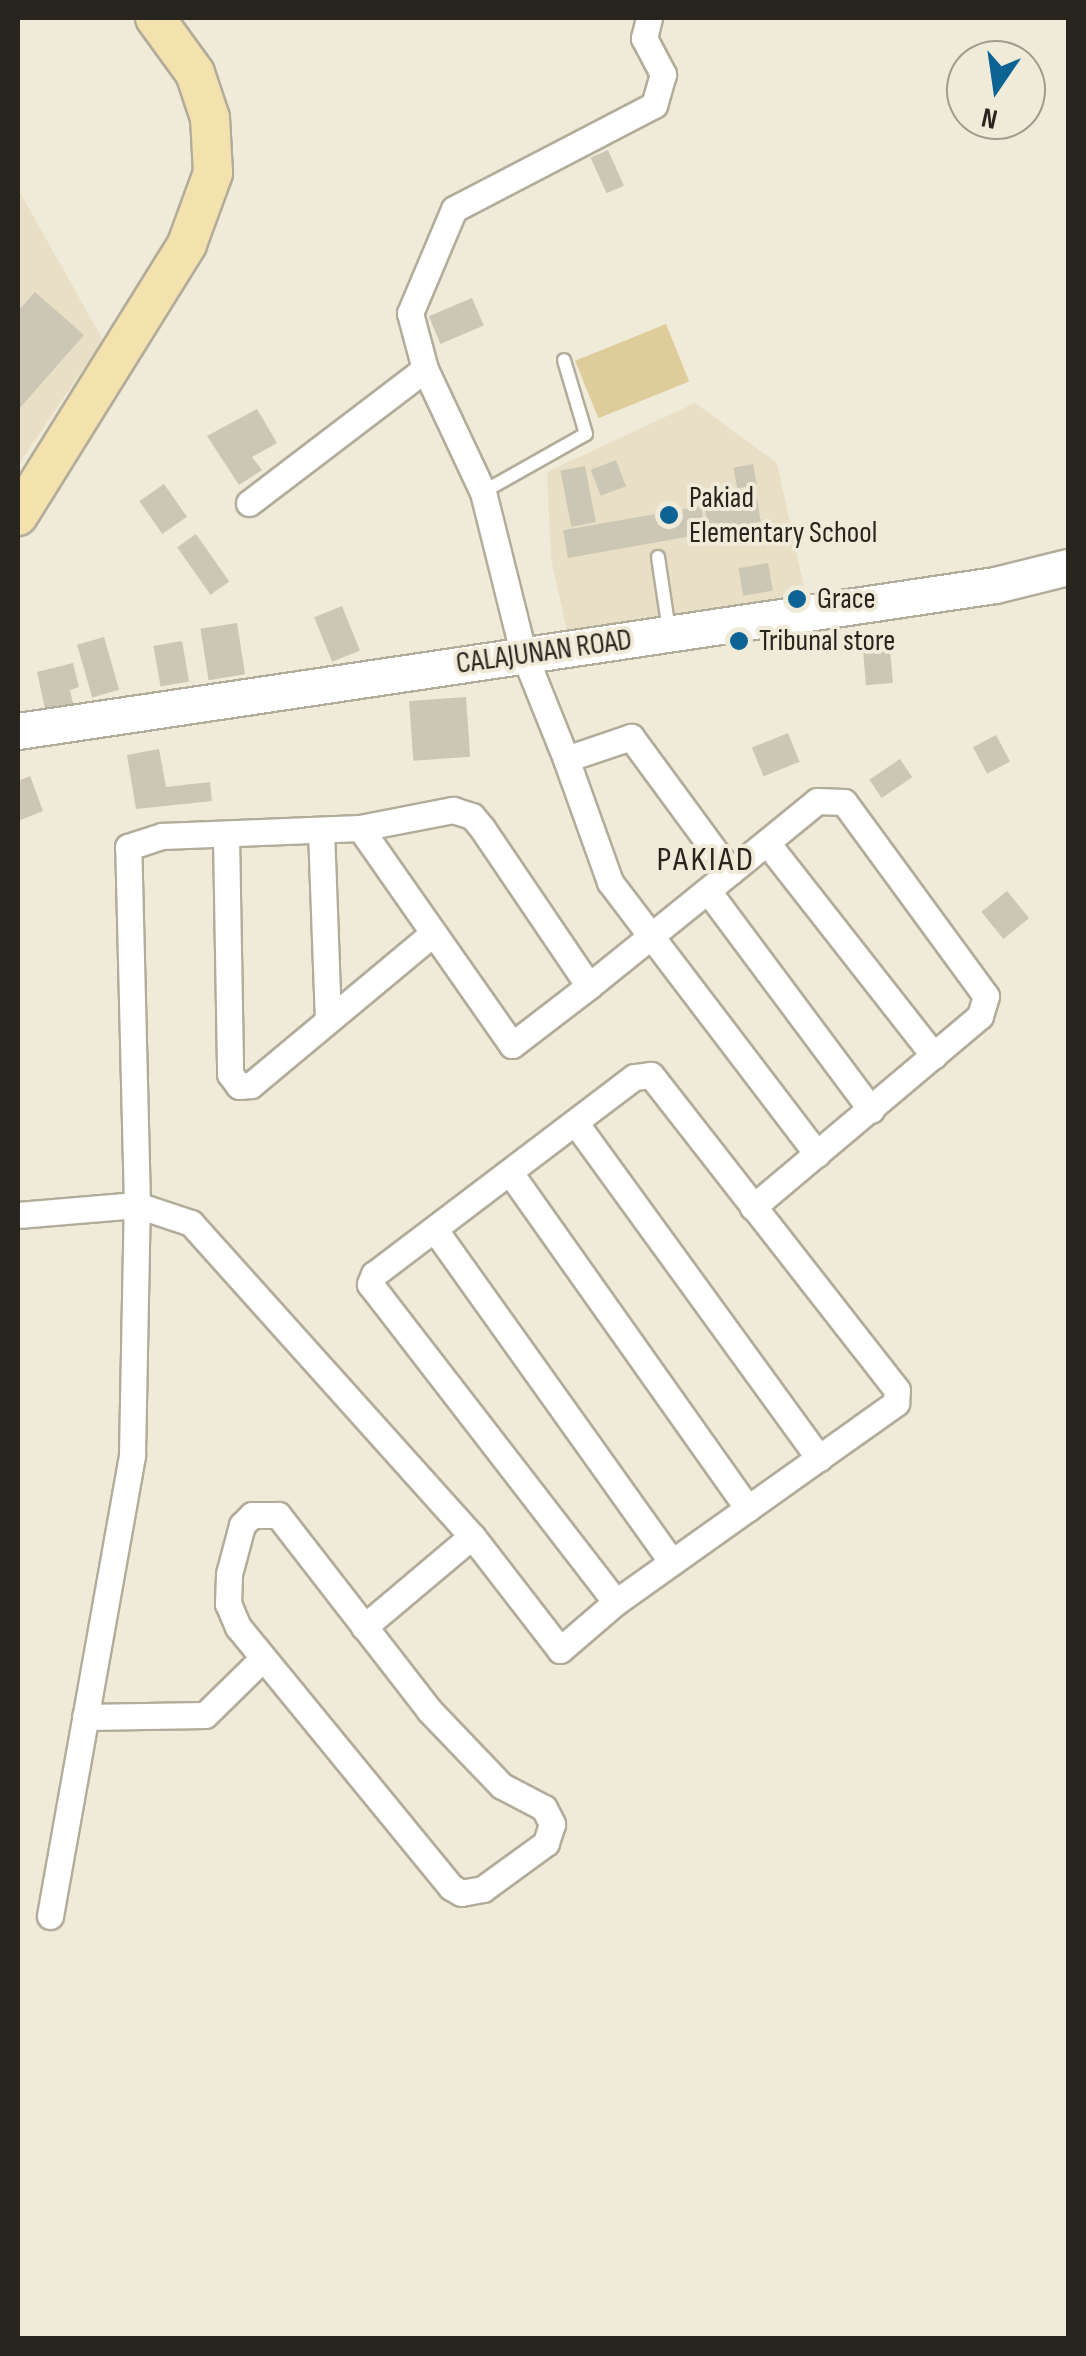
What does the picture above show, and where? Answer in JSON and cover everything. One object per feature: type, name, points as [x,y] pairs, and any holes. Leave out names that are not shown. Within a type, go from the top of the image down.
[{"type":"main road","points":[[18,516],[188,244],[213,173],[210,118],[195,73],[156,18]]},
{"type":"main road","name":"CALAJUNAN ROAD","points":[[18,731],[523,652],[995,585],[1068,568]]},
{"type":"street","points":[[649,18],[644,38],[663,74],[654,105],[454,208],[412,298],[425,369],[483,492],[523,652],[610,882],[817,1154]]},
{"type":"street","points":[[250,503],[425,369]]},
{"type":"street","points":[[566,759],[630,737],[730,872]]},
{"type":"street","points":[[360,828],[512,1045],[768,844],[817,800],[844,802],[986,996],[980,1016],[753,1206]]},
{"type":"street","points":[[50,1916],[132,1455],[137,1205],[128,847],[162,836],[360,828],[453,810],[472,816],[589,986]]},
{"type":"street","points":[[320,830],[328,1019]]},
{"type":"street","points":[[226,836],[230,1074],[239,1086],[251,1085],[432,934]]},
{"type":"street","points":[[768,844],[934,1056]]},
{"type":"street","points":[[708,891],[871,1110]]},
{"type":"street","points":[[18,1215],[137,1205],[191,1222],[472,1536],[560,1650],[616,1602],[888,1410],[897,1390],[651,1075],[634,1077],[577,1126],[374,1274],[373,1294],[616,1602]]},
{"type":"street","points":[[577,1126],[820,1458]]},
{"type":"street","points":[[511,1174],[748,1509]]},
{"type":"street","points":[[435,1230],[672,1562]]},
{"type":"street","points":[[252,1515],[278,1515],[364,1627],[441,1723],[502,1786],[544,1808],[552,1824],[546,1842],[483,1889],[461,1893],[451,1887],[262,1660],[228,1604],[236,1540],[252,1515]]},
{"type":"street","points":[[364,1627],[472,1536]]},
{"type":"street","points":[[85,1717],[205,1714],[262,1660]]},
{"type":"lane","points":[[483,492],[586,434],[564,360]]},
{"type":"lane","points":[[658,557],[670,634]]},
{"type":"shaded area","points":[[18,189],[103,340],[18,465]]},
{"type":"shaded area","points":[[666,324],[689,381],[598,418],[575,361]]},
{"type":"shaded area","name":"Pakiad Elementary School","points":[[695,403],[777,463],[805,592],[569,640],[551,559],[547,472]]},
{"type":"building","points":[[608,150],[624,186],[607,193],[591,158]]},
{"type":"building","points":[[35,292],[84,335],[18,410],[18,311]]},
{"type":"building","points":[[472,298],[484,326],[440,344],[429,316]]},
{"type":"building","points":[[257,409],[277,443],[252,457],[262,470],[239,485],[207,436]]},
{"type":"building","points":[[616,460],[626,486],[601,496],[591,470]]},
{"type":"building","points":[[753,464],[757,485],[737,488],[733,468]]},
{"type":"building","points":[[585,466],[596,522],[571,527],[560,471]]},
{"type":"building","points":[[164,484],[187,517],[162,534],[139,501]]},
{"type":"building","points":[[757,498],[761,522],[708,530],[705,506]]},
{"type":"building","points":[[701,506],[706,534],[568,558],[563,530]]},
{"type":"building","points":[[196,534],[229,582],[210,595],[177,547]]},
{"type":"building","points":[[768,563],[773,591],[743,596],[738,568]]},
{"type":"building","points":[[342,606],[360,651],[332,662],[314,617]]},
{"type":"building","points":[[237,623],[245,674],[209,680],[200,629]]},
{"type":"building","points":[[104,637],[119,690],[92,698],[77,645]]},
{"type":"building","points":[[889,638],[893,683],[866,685],[862,640]]},
{"type":"building","points":[[182,641],[189,681],[161,686],[153,646]]},
{"type":"building","points":[[73,663],[79,687],[70,690],[74,708],[46,713],[37,672]]},
{"type":"building","points":[[466,697],[470,757],[413,761],[409,701]]},
{"type":"building","points":[[788,733],[800,762],[763,776],[752,748]]},
{"type":"building","points":[[996,735],[1010,761],[987,774],[973,747]]},
{"type":"building","points":[[159,749],[166,787],[210,782],[212,801],[136,809],[127,755]]},
{"type":"building","points":[[900,759],[912,777],[882,798],[869,780]]},
{"type":"building","points":[[30,776],[43,811],[18,821],[18,781]]},
{"type":"building","points":[[1007,891],[1029,918],[1003,939],[981,912]]},
{"type":"place","name":"Pakiad Elementary School","points":[[669,515]]},
{"type":"place","name":"Grace","points":[[797,599]]},
{"type":"place","name":"Tribunal store","points":[[739,641]]},
{"type":"district","name":"PAKIAD","points":[[706,860]]}]
